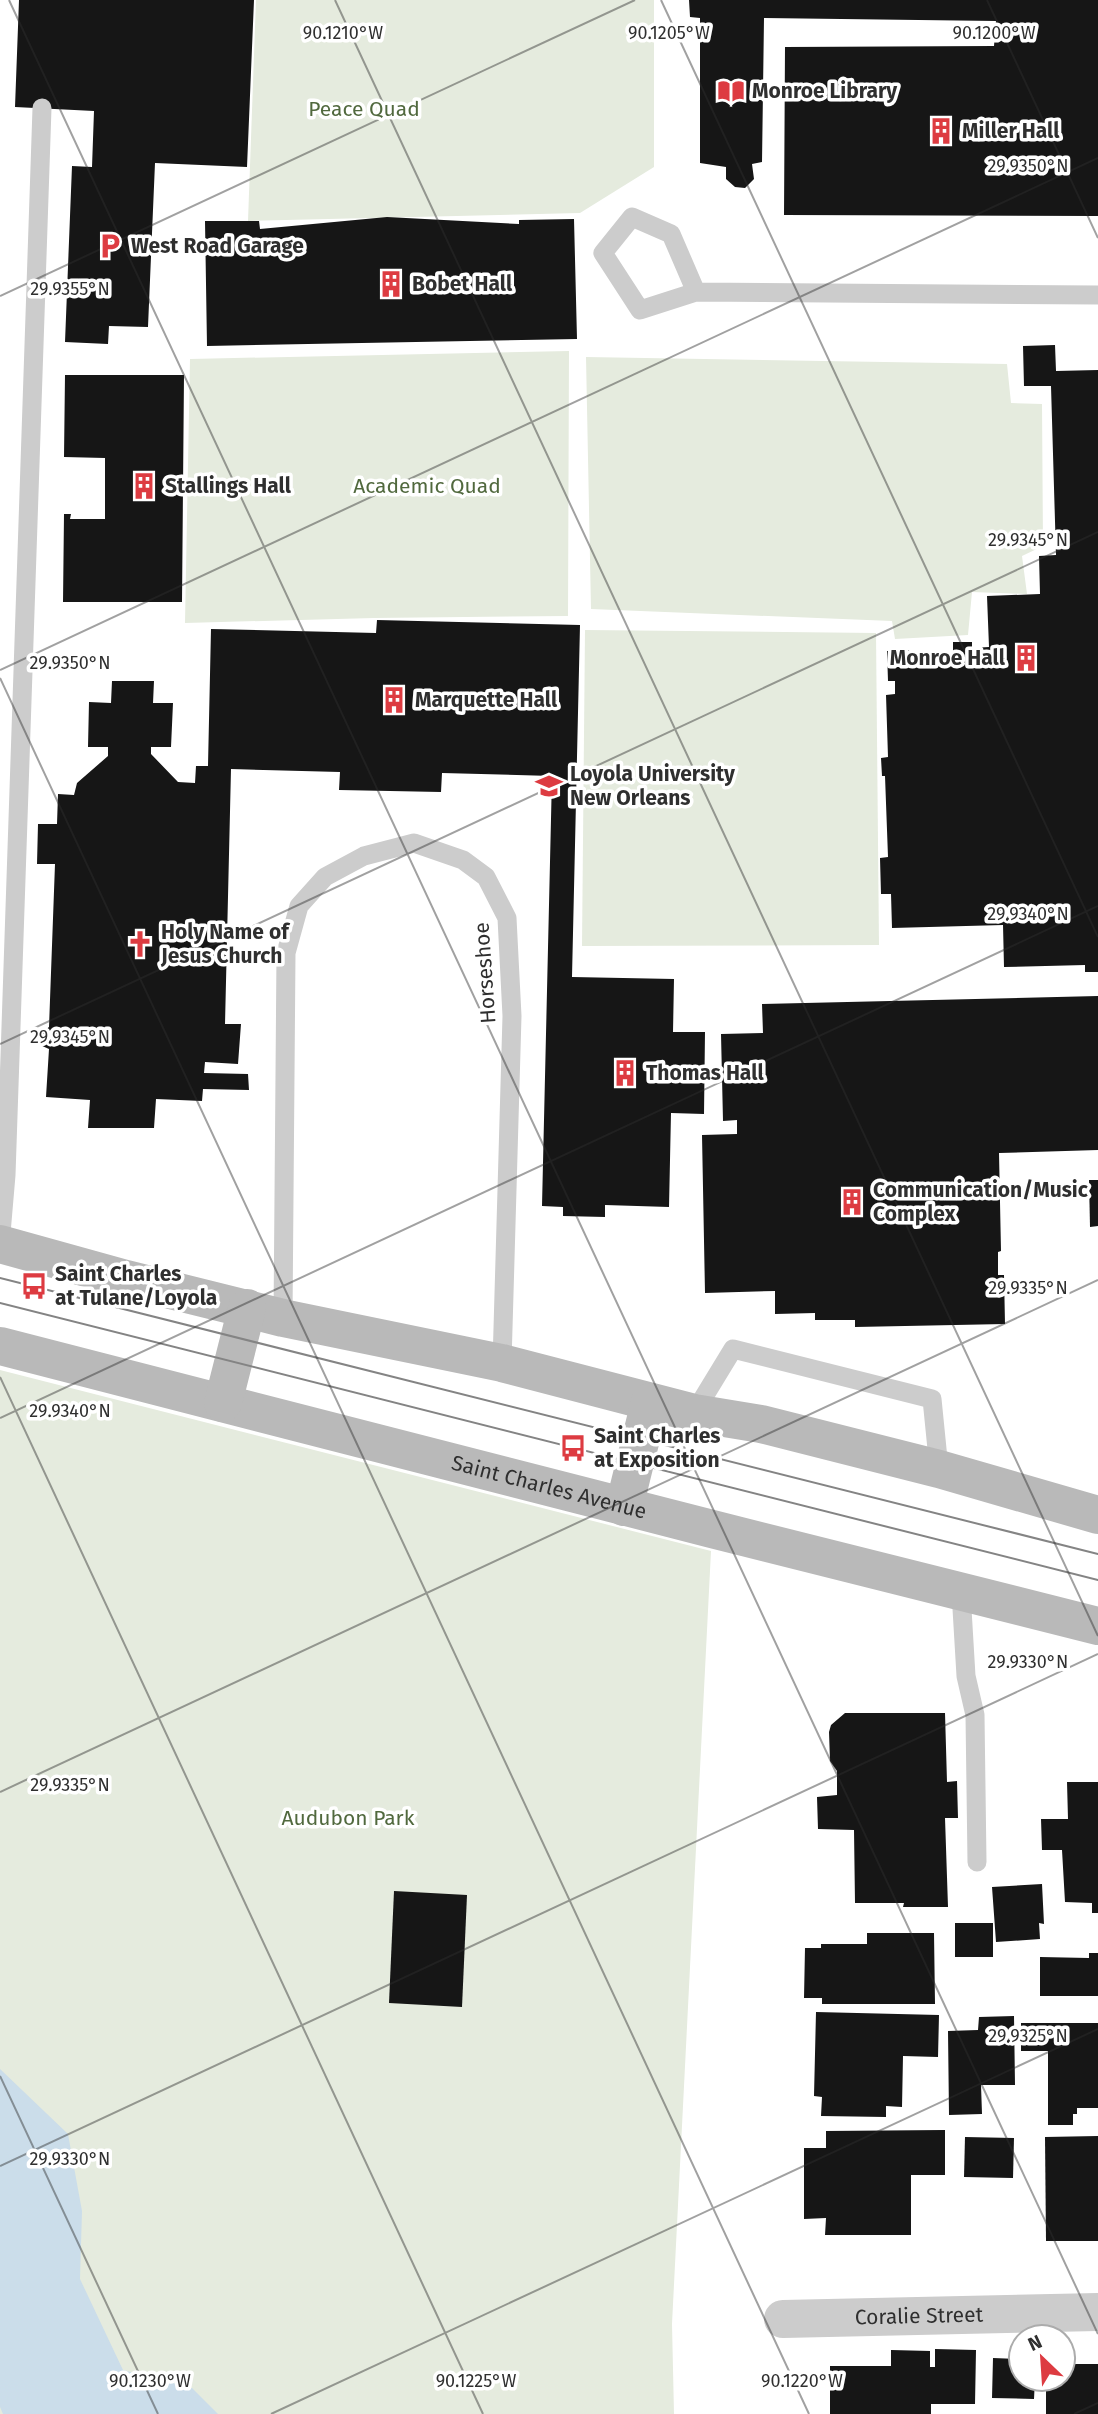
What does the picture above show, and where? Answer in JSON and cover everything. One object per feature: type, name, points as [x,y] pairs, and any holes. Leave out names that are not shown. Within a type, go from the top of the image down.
[{"type":"main road","points":[[0,1244],[283,1318],[502,1363],[694,1413],[761,1424],[939,1469],[1098,1515]]},
{"type":"main road","points":[[223,1403],[247,1308]]},
{"type":"main road","name":"Saint Charles Avenue","points":[[0,1346],[1098,1626]]},
{"type":"main road","points":[[624,1507],[650,1402]]},
{"type":"street","name":"Coralie Street","points":[[783,2319],[1098,2312]]},
{"type":"lane","points":[[0,1244],[7,1133],[42,108]]},
{"type":"lane","points":[[696,292],[671,234],[632,217],[603,253],[640,310],[696,292],[1098,295]]},
{"type":"lane","name":"Horseshoe","points":[[283,1318],[286,953],[295,918],[299,906],[325,877],[364,856],[414,843],[463,860],[486,877],[507,918],[512,1016],[502,1363]]},
{"type":"lane","points":[[694,1413],[733,1349],[932,1399],[939,1469]]},
{"type":"lane","points":[[961,1592],[966,1676],[975,1715],[977,1862]]},
{"type":"green space","name":"Peace Quad","points":[[256,0],[654,0],[654,167],[580,213],[248,221]]},
{"type":"green space","name":"Academic Quad","points":[[569,351],[568,616],[185,623],[190,359]]},
{"type":"green space","points":[[586,357],[1007,364],[1011,403],[1042,404],[1043,546],[1022,556],[1027,594],[972,592],[968,635],[895,639],[892,621],[591,609]]},
{"type":"green space","points":[[585,630],[876,633],[879,945],[582,946]]},
{"type":"green space","name":"Audubon Park","points":[[0,1370],[711,1551],[672,2324],[674,2414],[0,2414]]},
{"type":"water","points":[[0,2069],[68,2134],[82,2211],[80,2279],[123,2370],[192,2388],[218,2414],[3,2414],[0,2407]]},
{"type":"building","name":"West Road Garage","points":[[19,0],[254,0],[247,167],[155,163],[148,327],[109,326],[108,344],[65,342],[72,166],[92,167],[94,111],[15,107]]},
{"type":"building","name":"Miller Hall","points":[[689,0],[1098,0],[1098,216],[784,215],[785,47],[994,46],[996,21],[764,18],[762,162],[752,164],[754,179],[745,188],[735,187],[726,179],[726,167],[700,163],[700,18],[690,17]]},
{"type":"building","name":"Bobet Hall","points":[[387,217],[519,224],[519,220],[574,219],[577,339],[207,346],[205,221],[259,221],[260,229]]},
{"type":"building","name":"Monroe Hall","points":[[1055,345],[1056,371],[1098,370],[1098,972],[1085,972],[1085,965],[1004,967],[1003,925],[892,928],[891,894],[881,894],[880,858],[888,857],[885,776],[882,776],[881,758],[888,757],[886,695],[895,694],[895,681],[888,681],[887,651],[910,650],[911,666],[953,665],[953,642],[972,642],[972,648],[989,647],[987,596],[1040,594],[1039,556],[1056,555],[1051,386],[1024,386],[1023,346]]},
{"type":"building","name":"Stallings Hall","points":[[65,375],[184,375],[182,602],[63,602],[64,514],[71,514],[70,519],[105,519],[105,458],[64,457]]},
{"type":"building","points":[[377,620],[580,625],[572,977],[674,979],[673,1032],[705,1032],[704,1114],[671,1113],[669,1207],[605,1205],[605,1217],[563,1216],[563,1207],[542,1206],[552,776],[442,773],[441,792],[339,790],[340,772],[231,769],[225,1024],[241,1024],[238,1064],[205,1062],[204,1073],[248,1074],[249,1090],[203,1089],[202,1101],[156,1099],[154,1128],[88,1128],[90,1100],[46,1097],[49,1049],[40,1045],[40,1034],[49,1027],[55,864],[37,864],[38,824],[57,824],[58,794],[74,795],[77,783],[108,756],[108,747],[88,747],[89,702],[111,703],[112,681],[154,681],[153,703],[173,703],[171,747],[151,747],[151,754],[178,782],[195,783],[196,766],[208,766],[211,629],[376,633]]},
{"type":"building","name":"Communication/Music Complex","points":[[1098,996],[1098,1150],[999,1153],[1001,1251],[998,1252],[998,1275],[1004,1275],[1005,1324],[855,1327],[855,1320],[815,1320],[815,1313],[775,1314],[775,1291],[705,1293],[702,1135],[737,1134],[737,1120],[723,1121],[721,1034],[763,1033],[762,1004]]},
{"type":"building","name":"Communication/Music Complex","points":[[1089,1180],[1098,1180],[1098,1226],[1090,1227]]},
{"type":"building","points":[[845,1713],[945,1713],[947,1782],[957,1781],[958,1818],[945,1818],[948,1907],[903,1907],[904,1903],[855,1903],[854,1830],[818,1829],[817,1797],[837,1795],[837,1771],[830,1761],[829,1732],[831,1725]]},
{"type":"building","points":[[1067,1782],[1098,1782],[1098,1913],[1092,1913],[1092,1903],[1065,1902],[1062,1850],[1042,1850],[1041,1819],[1068,1819]]},
{"type":"building","points":[[1042,1884],[1044,1924],[1039,1923],[1040,1939],[996,1942],[992,1887]]},
{"type":"building","points":[[394,1891],[467,1895],[462,2007],[389,2003]]},
{"type":"building","points":[[955,1923],[993,1923],[993,1957],[955,1957]]},
{"type":"building","points":[[867,1933],[934,1933],[935,2004],[822,2004],[822,1998],[804,1998],[805,1948],[821,1948],[821,1944],[867,1944]]},
{"type":"building","points":[[1089,1953],[1098,1953],[1098,1996],[1040,1996],[1040,1957],[1089,1958]]},
{"type":"building","points":[[816,2012],[939,2015],[938,2057],[903,2056],[902,2107],[886,2106],[886,2117],[821,2116],[822,2097],[814,2096]]},
{"type":"building","points":[[1014,2016],[1015,2085],[981,2085],[982,2114],[949,2115],[948,2031],[978,2030],[979,2017]]},
{"type":"building","points":[[1021,2023],[1098,2023],[1098,2108],[1077,2108],[1077,2114],[1073,2114],[1073,2125],[1048,2125],[1048,2051],[1021,2051]]},
{"type":"building","points":[[945,2130],[945,2175],[911,2175],[911,2235],[825,2235],[826,2218],[804,2219],[804,2148],[826,2148],[826,2131]]},
{"type":"building","points":[[1098,2136],[1098,2241],[1046,2241],[1045,2137]]},
{"type":"building","points":[[965,2137],[1014,2138],[1013,2178],[964,2177]]},
{"type":"building","points":[[935,2349],[976,2350],[975,2404],[931,2404],[931,2414],[830,2414],[830,2366],[891,2366],[891,2350],[930,2351],[930,2367],[935,2367]]},
{"type":"building","points":[[993,2358],[1007,2358],[1007,2393],[1034,2393],[1034,2399],[992,2398]]},
{"type":"building","points":[[1077,2364],[1098,2364],[1098,2414],[1046,2414],[1046,2393],[1077,2393]]},
{"type":"tram line","points":[[0,1278],[1098,1554]]},
{"type":"tram line","points":[[0,1303],[1098,1580]]},
{"type":"place","name":"Monroe Library","points":[[731,91]]},
{"type":"place","name":"Miller Hall","points":[[941,131]]},
{"type":"place","name":"West Road Garage","points":[[110,246]]},
{"type":"place","name":"Bobet Hall","points":[[391,284]]},
{"type":"place","name":"Stallings Hall","points":[[144,486]]},
{"type":"place","name":"Monroe Hall","points":[[1026,658]]},
{"type":"place","name":"Marquette Hall","points":[[394,700]]},
{"type":"place","name":"Loyola University New Orleans","points":[[549,786]]},
{"type":"place","name":"Holy Name of Jesus Church","points":[[140,944]]},
{"type":"place","name":"Thomas Hall","points":[[625,1073]]},
{"type":"place","name":"Communication/Music Complex","points":[[852,1202]]},
{"type":"place","name":"Saint Charles at Tulane/Loyola","points":[[34,1286]]},
{"type":"place","name":"Saint Charles at Exposition","points":[[573,1448]]}]
